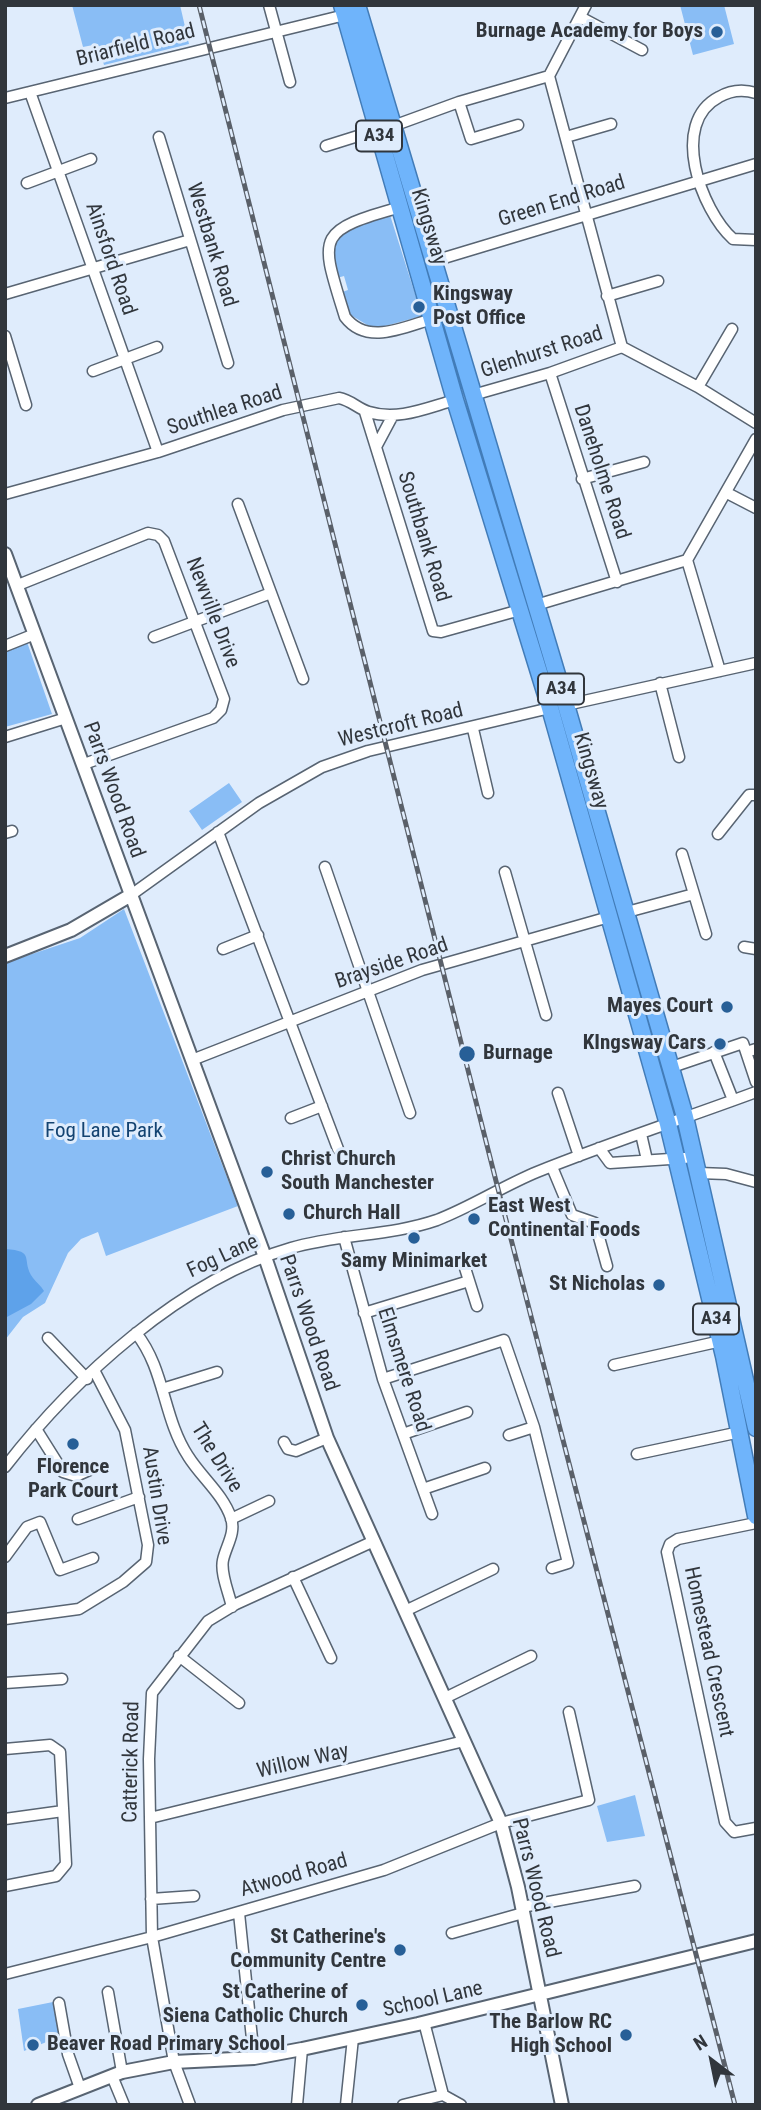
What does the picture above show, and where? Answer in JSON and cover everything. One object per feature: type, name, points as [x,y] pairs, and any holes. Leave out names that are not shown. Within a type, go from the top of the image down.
[{"type":"highway","name":"Kingsway","points":[[348,8],[426,263],[473,395],[528,608],[558,707],[627,912],[655,1022],[685,1117],[699,1173],[703,1217],[748,1430],[756,1516]]},
{"type":"highway","name":"Kingsway","points":[[385,128],[401,207],[426,263],[432,319],[455,400],[528,608]]},
{"type":"highway","name":"Kingsway","points":[[558,707],[609,916],[668,1124],[681,1159],[721,1341],[748,1430]]},
{"type":"highway","points":[[655,1022],[656,1047],[674,1110],[674,1117],[668,1124]]},
{"type":"highway","points":[[685,1117],[678,1127],[681,1159],[703,1217],[700,1254]]},
{"type":"street","points":[[269,5],[289,82]]},
{"type":"street","points":[[586,5],[549,76],[584,215],[622,347],[698,387],[756,423]]},
{"type":"street","name":"Briarfield Road","points":[[5,98],[276,30],[348,8]]},
{"type":"street","points":[[580,17],[642,50]]},
{"type":"street","points":[[326,146],[459,102],[549,76]]},
{"type":"street","points":[[756,93],[745,90],[729,92],[716,98],[697,115],[692,145],[711,214],[733,239],[756,240]]},
{"type":"street","name":"Ainsford Road","points":[[30,92],[158,453]]},
{"type":"street","points":[[459,102],[471,139],[518,125]]},
{"type":"street","points":[[566,138],[611,124]]},
{"type":"street","name":"Westbank Road","points":[[159,137],[228,363]]},
{"type":"street","points":[[27,183],[91,159]]},
{"type":"street","name":"Green End Road","points":[[426,263],[756,164]]},
{"type":"street","points":[[401,207],[347,223],[330,244],[327,259],[345,317],[352,324],[375,334],[432,319]]},
{"type":"street","points":[[5,294],[190,240]]},
{"type":"street","points":[[607,296],[658,281]]},
{"type":"street","points":[[698,387],[732,328]]},
{"type":"street","points":[[5,336],[26,405]]},
{"type":"street","points":[[93,371],[157,347]]},
{"type":"street","name":"Glenhurst Road","points":[[473,395],[550,373],[622,347]]},
{"type":"street","name":"Daneholme Road","points":[[550,373],[617,582]]},
{"type":"street","name":"Southlea Road","points":[[5,494],[158,453],[283,411],[339,398],[347,399],[365,412],[392,417],[455,400]]},
{"type":"street","name":"Southbank Road","points":[[365,412],[433,631],[441,632],[528,608]]},
{"type":"street","points":[[376,447],[392,417]]},
{"type":"street","points":[[528,608],[687,560],[756,439]]},
{"type":"street","points":[[582,479],[644,462]]},
{"type":"street","points":[[727,493],[756,508]]},
{"type":"street","points":[[238,504],[303,679]]},
{"type":"street","name":"Newville Drive","points":[[18,585],[148,533],[158,535],[164,541],[224,699],[221,710],[213,718],[84,764]]},
{"type":"street","name":"Parrs Wood Road","points":[[5,554],[265,1257],[327,1438],[501,1823],[541,1993],[562,2105]]},
{"type":"street","points":[[687,560],[720,671]]},
{"type":"street","points":[[154,637],[271,593]]},
{"type":"street","points":[[5,646],[35,634]]},
{"type":"street","name":"Westcroft Road","points":[[131,895],[295,780],[322,767],[368,751],[756,663]]},
{"type":"street","points":[[660,683],[679,757]]},
{"type":"street","points":[[5,737],[66,718]]},
{"type":"street","points":[[473,729],[488,793]]},
{"type":"street","points":[[718,834],[748,795],[756,795]]},
{"type":"street","points":[[218,832],[338,1149]]},
{"type":"street","points":[[682,854],[706,934]]},
{"type":"street","points":[[325,867],[410,1113]]},
{"type":"street","points":[[505,872],[546,1015]]},
{"type":"street","points":[[627,912],[694,894]]},
{"type":"street","points":[[5,956],[71,930],[131,895]]},
{"type":"street","name":"Brayside Road","points":[[192,1060],[422,970],[609,916]]},
{"type":"street","points":[[223,949],[258,935]]},
{"type":"street","points":[[744,947],[756,949]]},
{"type":"street","points":[[669,1068],[743,1043],[751,1050],[756,1082]]},
{"type":"street","points":[[715,1052],[733,1100]]},
{"type":"street","name":"Fog Lane","points":[[5,1466],[36,1429],[136,1333],[186,1296],[265,1257],[292,1247],[435,1220],[599,1148],[756,1092]]},
{"type":"street","points":[[558,1093],[579,1156]]},
{"type":"street","points":[[291,1118],[322,1106]]},
{"type":"street","points":[[641,1134],[647,1160]]},
{"type":"street","points":[[599,1148],[610,1163],[681,1159]]},
{"type":"street","points":[[552,1167],[572,1215],[589,1220],[596,1226],[607,1266]]},
{"type":"street","points":[[699,1173],[726,1174],[752,1181]]},
{"type":"street","name":"Elmsmere Road","points":[[344,1237],[383,1378],[432,1514]]},
{"type":"street","points":[[465,1268],[477,1306]]},
{"type":"street","points":[[363,1313],[469,1281]]},
{"type":"street","name":"The Drive","points":[[136,1333],[151,1353],[188,1456],[216,1492],[231,1518],[232,1534],[222,1563],[232,1607]]},
{"type":"street","name":"Austin Drive","points":[[5,1619],[79,1609],[136,1572],[146,1562],[148,1545],[125,1430],[91,1376],[48,1338]]},
{"type":"street","points":[[383,1378],[504,1340],[534,1427],[568,1563],[552,1568]]},
{"type":"street","points":[[614,1365],[721,1341]]},
{"type":"street","points":[[162,1389],[217,1372]]},
{"type":"street","points":[[403,1434],[467,1412]]},
{"type":"street","points":[[509,1435],[534,1427]]},
{"type":"street","points":[[36,1429],[62,1472],[76,1476],[94,1468]]},
{"type":"street","points":[[637,1454],[748,1430]]},
{"type":"street","points":[[284,1442],[288,1449],[296,1451],[327,1438]]},
{"type":"street","points":[[423,1489],[485,1468]]},
{"type":"street","points":[[78,1519],[139,1497]]},
{"type":"street","points":[[231,1518],[269,1501]]},
{"type":"street","points":[[5,1558],[27,1527],[40,1522],[60,1570],[93,1558]]},
{"type":"street","name":"Homestead Crescent","points":[[756,1523],[678,1539],[670,1544],[667,1552],[725,1822],[734,1832],[756,1828]]},
{"type":"street","name":"Catterick Road","points":[[190,2105],[174,2063],[152,1937],[150,1701],[158,1683],[202,1626],[232,1607],[374,1541]]},
{"type":"street","points":[[405,1612],[493,1569]]},
{"type":"street","points":[[293,1577],[331,1658]]},
{"type":"street","points":[[179,1656],[239,1703]]},
{"type":"street","points":[[445,1698],[531,1656]]},
{"type":"street","points":[[5,1684],[62,1679]]},
{"type":"street","name":"Atwood Road","points":[[5,1974],[152,1937],[384,1870],[501,1823],[589,1800],[569,1712]]},
{"type":"street","name":"Willow Way","points":[[150,1818],[464,1741]]},
{"type":"street","points":[[5,1749],[54,1747],[61,1757],[64,1811],[64,1869],[56,1876],[5,1886]]},
{"type":"street","points":[[5,1819],[64,1811]]},
{"type":"street","points":[[452,1933],[522,1910],[635,1886]]},
{"type":"street","points":[[152,1899],[194,1896]]},
{"type":"street","points":[[239,1913],[254,2058]]},
{"type":"street","name":"School Lane","points":[[38,2105],[56,2101],[80,2088],[117,2074],[174,2063],[254,2058],[302,2049],[756,1941]]},
{"type":"street","points":[[108,1992],[117,2074],[124,2105]]},
{"type":"street","points":[[59,2003],[68,2054],[80,2088]]},
{"type":"street","points":[[424,2022],[443,2095]]},
{"type":"street","points":[[346,2105],[353,2038]]},
{"type":"street","points":[[297,2105],[302,2049]]},
{"type":"street","points":[[403,2105],[443,2095],[461,2105]]},
{"type":"green space","points":[[72,5],[180,5],[189,44],[104,65],[98,44],[83,47]]},
{"type":"green space","points":[[680,5],[724,5],[734,44],[693,55]]},
{"type":"green space","points":[[390,215],[422,316],[374,329],[349,314],[342,292],[348,290],[344,276],[337,278],[333,262],[334,249],[337,239],[344,232]]},
{"type":"green space","points":[[27,642],[52,714],[5,727],[5,650]]},
{"type":"green space","points":[[229,783],[242,802],[202,830],[189,811]]},
{"type":"green space","name":"Fog Lane Park","points":[[124,909],[238,1206],[106,1256],[98,1232],[81,1239],[68,1253],[45,1303],[23,1317],[5,1340],[5,963],[80,938]]},
{"type":"green space","points":[[635,1795],[645,1836],[607,1842],[597,1806]]},
{"type":"green space","points":[[53,2002],[59,2037],[24,2051],[18,2009]]},
{"type":"shaded area","points":[[5,1249],[24,1254],[29,1272],[44,1291],[31,1304],[5,1318]]},
{"type":"railway","points":[[199,5],[496,1181],[735,2105]]},
{"type":"place","name":"Burnage Academy for Boys","points":[[717,32]]},
{"type":"place","name":"Kingsway Post Office","points":[[419,307]]},
{"type":"place","name":"Mayes Court","points":[[727,1007]]},
{"type":"place","name":"KIngsway Cars","points":[[720,1044]]},
{"type":"place","name":"Burnage","points":[[467,1054]]},
{"type":"place","name":"Christ Church South Manchester","points":[[267,1172]]},
{"type":"place","name":"Church Hall","points":[[289,1214]]},
{"type":"place","name":"East West Continental Foods","points":[[474,1219]]},
{"type":"place","name":"Samy Minimarket","points":[[414,1238]]},
{"type":"place","name":"St Nicholas","points":[[659,1285]]},
{"type":"place","name":"Florence Park Court","points":[[73,1444]]},
{"type":"place","name":"St Catherine's Community Centre","points":[[400,1950]]},
{"type":"place","name":"St Catherine of Siena Catholic Church","points":[[362,2005]]},
{"type":"place","name":"The Barlow RC High School","points":[[626,2035]]},
{"type":"place","name":"Beaver Road Primary School","points":[[33,2045]]}]
